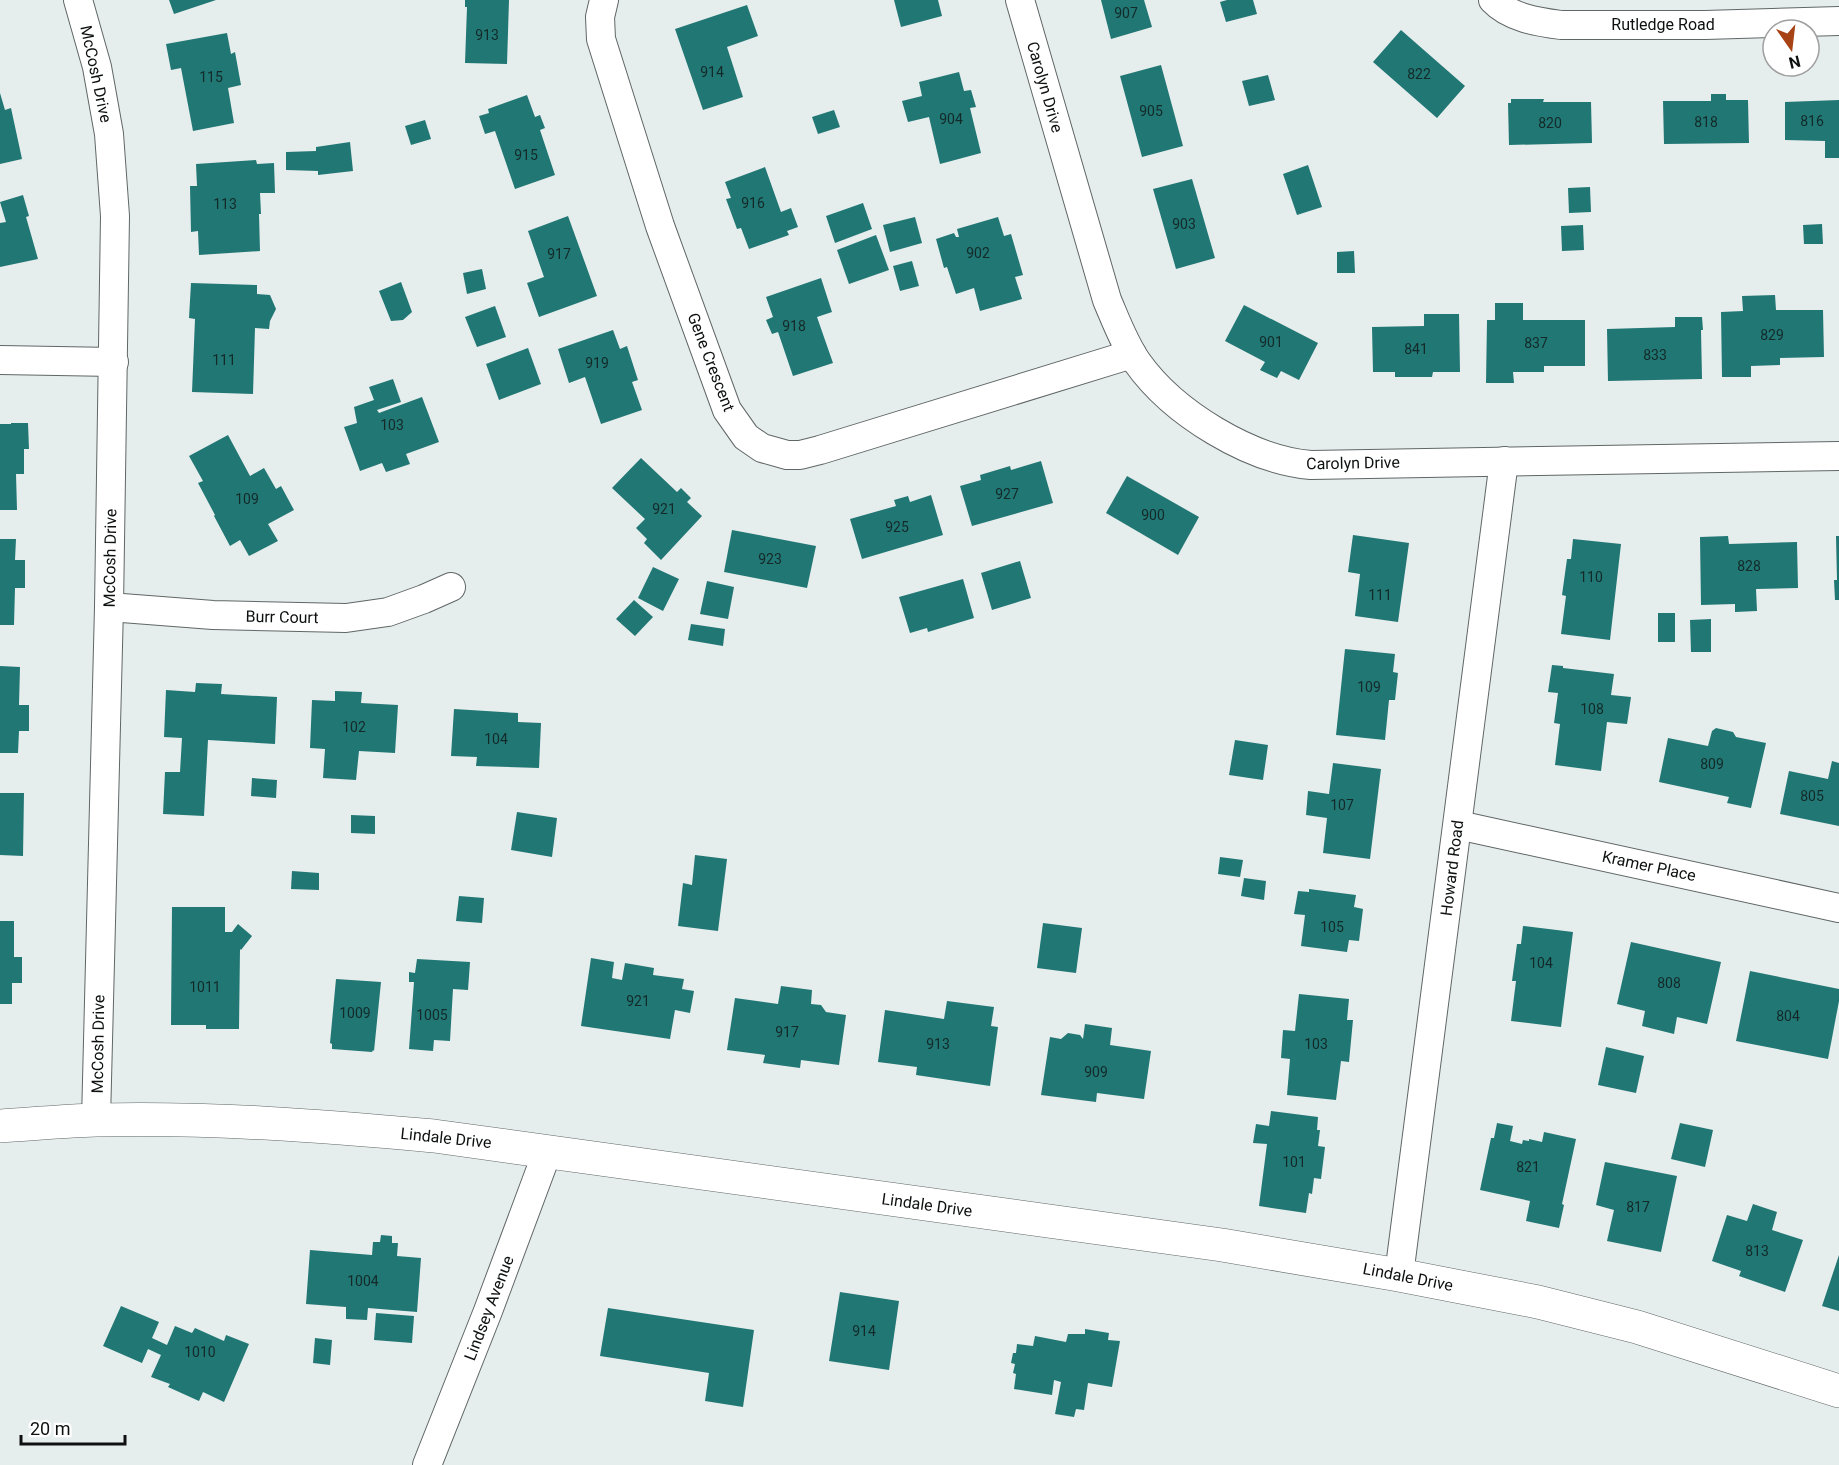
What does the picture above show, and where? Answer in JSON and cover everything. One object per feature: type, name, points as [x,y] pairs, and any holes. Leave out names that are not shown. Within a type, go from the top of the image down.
[{"type":"street","name":"McCosh Drive","points":[[78,0],[98,67],[109,134],[115,216],[114,362],[96,1120]]},
{"type":"street","name":"Gene Crescent","points":[[604,0],[600,17],[602,39],[660,226],[727,410],[746,437],[762,448],[787,455],[800,455],[820,450],[1132,354]]},
{"type":"street","name":"Carolyn Drive","points":[[1020,0],[1107,300],[1118,326],[1138,363],[1164,393],[1216,432],[1273,459],[1311,465],[1839,456]]},
{"type":"street","name":"Rutledge Road","points":[[1493,0],[1520,17],[1539,23],[1561,25],[1705,25],[1839,21]]},
{"type":"street","points":[[0,360],[114,362]]},
{"type":"street","name":"Howard Road","points":[[1399,1275],[1504,461]]},
{"type":"street","name":"Burr Court","points":[[108,607],[213,615],[346,618],[388,612],[451,587]]},
{"type":"street","name":"Kramer Place","points":[[1458,825],[1839,908]]},
{"type":"street","name":"Lindale Drive","points":[[0,1126],[96,1120],[177,1120],[347,1128],[435,1136],[1222,1245],[1399,1275],[1538,1302],[1637,1327],[1839,1391]]},
{"type":"street","name":"Lindsey Avenue","points":[[427,1465],[548,1150]]},
{"type":"building","points":[[169,0],[216,0],[174,14]]},
{"type":"building","points":[[465,0],[509,0],[507,64],[465,63],[467,7],[465,7]]},
{"type":"building","points":[[894,0],[938,0],[942,16],[901,27]]},
{"type":"building","points":[[1101,0],[1144,0],[1152,27],[1111,39]]},
{"type":"building","points":[[1253,0],[1257,14],[1226,22],[1220,2]]},
{"type":"building","points":[[747,5],[758,36],[727,47],[743,97],[703,110],[675,29]]},
{"type":"building","points":[[1401,30],[1465,86],[1437,118],[1373,62]]},
{"type":"building","points":[[227,33],[231,54],[235,52],[241,85],[228,88],[234,123],[193,131],[181,68],[171,70],[166,44]]},
{"type":"building","points":[[1161,65],[1183,146],[1142,157],[1120,76]]},
{"type":"building","points":[[959,72],[964,91],[971,90],[976,107],[970,108],[981,153],[940,164],[929,117],[908,122],[902,101],[922,96],[919,82]]},
{"type":"building","points":[[1268,75],[1275,100],[1249,106],[1242,81]]},
{"type":"building","points":[[0,93],[5,110],[11,108],[22,159],[0,164]]},
{"type":"building","points":[[1711,94],[1726,94],[1726,100],[1748,100],[1749,143],[1664,144],[1663,101],[1711,101]]},
{"type":"building","points":[[527,95],[535,117],[540,115],[545,128],[540,130],[555,175],[515,189],[495,131],[485,134],[479,116],[489,113],[488,109]]},
{"type":"building","points":[[1511,99],[1591,102],[1592,143],[1509,145],[1508,103],[1511,103]]},
{"type":"building","points":[[1839,100],[1839,158],[1825,158],[1825,141],[1785,140],[1785,102]]},
{"type":"building","points":[[834,110],[840,127],[818,134],[812,117]]},
{"type":"building","points":[[425,120],[431,139],[411,145],[405,126]]},
{"type":"building","points":[[350,142],[353,171],[318,175],[318,171],[286,170],[286,152],[316,151],[316,147]]},
{"type":"building","points":[[256,160],[257,164],[274,163],[275,193],[260,193],[260,251],[199,255],[198,231],[191,232],[190,186],[197,186],[196,164]]},
{"type":"building","points":[[1308,165],[1322,207],[1297,215],[1283,174]]},
{"type":"building","points":[[765,167],[781,212],[791,208],[798,227],[787,231],[789,235],[749,249],[741,228],[737,229],[726,199],[731,198],[725,182]]},
{"type":"building","points":[[1192,179],[1215,258],[1176,269],[1153,189]]},
{"type":"building","points":[[1590,187],[1591,212],[1569,213],[1568,188]]},
{"type":"building","points":[[23,195],[29,216],[26,217],[38,259],[0,267],[0,223],[6,222],[0,202]]},
{"type":"building","points":[[863,203],[872,229],[835,243],[826,216]]},
{"type":"building","points":[[568,216],[597,296],[539,317],[527,283],[544,277],[528,231]]},
{"type":"building","points":[[915,217],[922,243],[890,252],[883,225]]},
{"type":"building","points":[[998,217],[1004,236],[1011,234],[1023,275],[1015,277],[1022,299],[980,311],[974,288],[956,294],[947,267],[944,268],[936,239],[954,233],[956,237],[959,237],[957,229]]},
{"type":"building","points":[[1822,224],[1823,244],[1804,244],[1803,225]]},
{"type":"building","points":[[1583,225],[1584,250],[1562,251],[1561,226]]},
{"type":"building","points":[[876,235],[889,270],[849,284],[837,250]]},
{"type":"building","points":[[1354,251],[1355,273],[1337,273],[1337,252]]},
{"type":"building","points":[[912,261],[919,286],[900,291],[893,266]]},
{"type":"building","points":[[482,269],[486,289],[467,294],[463,273]]},
{"type":"building","points":[[821,278],[832,312],[817,317],[833,363],[793,376],[778,332],[772,334],[766,320],[773,317],[766,297]]},
{"type":"building","points":[[401,282],[412,312],[403,320],[391,321],[379,291]]},
{"type":"building","points":[[191,283],[257,285],[257,294],[270,295],[276,309],[269,329],[255,328],[253,394],[192,392],[195,319],[189,318]]},
{"type":"building","points":[[1775,295],[1776,310],[1823,310],[1824,357],[1780,358],[1780,365],[1751,366],[1751,377],[1722,377],[1721,312],[1743,311],[1742,296]]},
{"type":"building","points":[[1495,303],[1523,303],[1523,320],[1585,320],[1585,366],[1544,366],[1544,372],[1513,372],[1514,383],[1486,383],[1487,320],[1495,320]]},
{"type":"building","points":[[1244,305],[1318,343],[1299,380],[1281,371],[1277,378],[1260,370],[1265,362],[1225,341]]},
{"type":"building","points":[[495,306],[506,337],[477,347],[465,317]]},
{"type":"building","points":[[1424,314],[1459,314],[1460,372],[1433,372],[1432,377],[1395,377],[1395,372],[1373,372],[1372,327],[1424,326]]},
{"type":"building","points":[[1675,317],[1702,317],[1702,379],[1608,381],[1607,329],[1675,327]]},
{"type":"building","points":[[613,330],[620,349],[627,346],[638,380],[632,382],[642,410],[601,424],[585,377],[569,383],[558,349]]},
{"type":"building","points":[[528,348],[541,384],[499,400],[486,364]]},
{"type":"building","points":[[393,379],[401,402],[377,410],[379,413],[422,397],[439,442],[406,454],[410,464],[386,472],[382,463],[360,471],[344,427],[357,423],[354,407],[374,400],[369,387]]},
{"type":"building","points":[[28,423],[29,449],[24,449],[24,474],[16,474],[17,510],[0,510],[0,424]]},
{"type":"building","points":[[228,435],[250,476],[264,468],[276,489],[281,486],[294,510],[268,524],[278,541],[249,556],[240,540],[230,546],[198,483],[203,481],[189,456]]},
{"type":"building","points":[[641,458],[677,492],[681,488],[691,498],[687,502],[702,516],[661,560],[644,543],[647,539],[636,528],[645,519],[612,488]]},
{"type":"building","points":[[1041,461],[1053,503],[972,526],[960,486],[981,480],[980,475],[1010,466],[1011,470]]},
{"type":"building","points":[[1127,476],[1199,517],[1178,555],[1106,513]]},
{"type":"building","points":[[931,495],[943,535],[862,559],[850,519],[896,506],[894,500],[908,496],[910,502]]},
{"type":"building","points":[[732,530],[816,546],[807,588],[724,572]]},
{"type":"building","points":[[1353,535],[1409,543],[1398,622],[1355,616],[1360,574],[1348,572]]},
{"type":"building","points":[[1728,536],[1729,544],[1797,542],[1798,588],[1756,589],[1757,611],[1735,612],[1735,604],[1701,605],[1700,537]]},
{"type":"building","points":[[1836,536],[1839,536],[1839,600],[1835,600],[1834,580],[1837,580]]},
{"type":"building","points":[[0,539],[16,539],[15,560],[25,560],[25,588],[15,588],[14,625],[0,625]]},
{"type":"building","points":[[1573,539],[1621,544],[1610,640],[1561,634],[1566,596],[1562,595],[1567,559],[1571,559]]},
{"type":"building","points":[[1020,561],[1031,598],[992,610],[981,573]]},
{"type":"building","points":[[653,567],[679,579],[663,611],[638,598]]},
{"type":"building","points":[[963,579],[974,618],[928,632],[927,628],[910,633],[899,597]]},
{"type":"building","points":[[707,581],[734,587],[728,619],[700,614]]},
{"type":"building","points":[[634,600],[653,617],[635,636],[616,619]]},
{"type":"building","points":[[1658,613],[1675,613],[1675,642],[1658,642]]},
{"type":"building","points":[[1711,619],[1711,652],[1691,652],[1690,620]]},
{"type":"building","points":[[691,624],[725,629],[723,646],[688,640]]},
{"type":"building","points":[[1345,649],[1395,654],[1393,672],[1398,673],[1395,700],[1389,700],[1385,740],[1336,735]]},
{"type":"building","points":[[1552,665],[1614,674],[1611,695],[1631,697],[1627,724],[1607,722],[1601,771],[1555,765],[1560,724],[1554,723],[1558,693],[1548,692]]},
{"type":"building","points":[[0,666],[20,667],[19,705],[29,705],[29,731],[19,731],[18,753],[0,753]]},
{"type":"building","points":[[196,683],[222,684],[221,694],[277,697],[275,744],[208,740],[204,816],[163,814],[165,772],[180,772],[182,738],[164,737],[166,690],[195,692]]},
{"type":"building","points":[[335,691],[362,692],[361,703],[398,705],[395,753],[359,751],[356,780],[323,778],[325,749],[310,748],[312,700],[335,701]]},
{"type":"building","points":[[454,709],[518,713],[518,722],[541,723],[539,768],[476,766],[477,757],[451,756]]},
{"type":"building","points":[[1716,728],[1733,732],[1736,737],[1766,743],[1751,808],[1727,803],[1729,797],[1659,782],[1668,738],[1708,746],[1712,731]]},
{"type":"building","points":[[1235,740],[1268,745],[1263,780],[1229,775]]},
{"type":"building","points":[[1832,761],[1839,763],[1839,826],[1780,814],[1789,771],[1828,779]]},
{"type":"building","points":[[1333,763],[1381,769],[1370,859],[1323,853],[1327,818],[1306,815],[1308,791],[1329,794]]},
{"type":"building","points":[[252,778],[277,780],[276,798],[251,796]]},
{"type":"building","points":[[0,793],[24,793],[23,856],[0,855]]},
{"type":"building","points":[[517,812],[557,818],[552,857],[511,850]]},
{"type":"building","points":[[351,815],[375,816],[375,834],[351,833]]},
{"type":"building","points":[[695,855],[727,859],[718,931],[678,926],[683,883],[692,885]]},
{"type":"building","points":[[1220,857],[1243,860],[1240,877],[1218,874]]},
{"type":"building","points":[[292,871],[319,873],[319,890],[291,889]]},
{"type":"building","points":[[1244,878],[1266,881],[1264,900],[1241,896]]},
{"type":"building","points":[[1309,889],[1356,895],[1354,907],[1363,909],[1359,941],[1349,940],[1347,952],[1301,946],[1305,915],[1294,914],[1298,891],[1309,892]]},
{"type":"building","points":[[459,896],[484,898],[482,923],[456,921]]},
{"type":"building","points":[[172,907],[225,907],[225,932],[232,932],[238,924],[252,936],[240,949],[239,1029],[206,1029],[206,1025],[171,1025]]},
{"type":"building","points":[[0,921],[14,921],[14,957],[22,957],[22,983],[12,983],[12,1004],[0,1004]]},
{"type":"building","points":[[1043,923],[1082,928],[1076,973],[1037,968]]},
{"type":"building","points":[[1523,926],[1573,932],[1561,1027],[1511,1021],[1516,981],[1512,981],[1517,944],[1521,944]]},
{"type":"building","points":[[1631,942],[1721,962],[1707,1024],[1677,1017],[1674,1034],[1642,1026],[1645,1011],[1617,1004]]},
{"type":"building","points":[[591,958],[614,962],[612,978],[622,980],[625,963],[654,968],[653,975],[684,979],[682,989],[694,991],[690,1013],[675,1010],[670,1039],[581,1026]]},
{"type":"building","points":[[417,959],[470,962],[468,990],[453,989],[450,1041],[434,1040],[433,1051],[409,1049],[414,982],[409,982],[409,972],[415,973]]},
{"type":"building","points":[[1750,971],[1839,989],[1839,1001],[1828,1059],[1736,1041]]},
{"type":"building","points":[[336,979],[381,982],[374,1051],[332,1049],[330,1043]]},
{"type":"building","points":[[781,986],[812,990],[811,1004],[821,1005],[826,1012],[846,1015],[839,1065],[801,1060],[800,1068],[763,1063],[765,1055],[727,1050],[735,998],[778,1004]]},
{"type":"building","points":[[1299,994],[1349,999],[1347,1020],[1353,1020],[1349,1062],[1341,1061],[1336,1100],[1287,1095],[1290,1059],[1281,1058],[1283,1030],[1295,1031]]},
{"type":"building","points":[[947,1001],[994,1007],[991,1026],[998,1027],[990,1086],[916,1075],[917,1067],[878,1062],[885,1010],[944,1019]]},
{"type":"building","points":[[1085,1024],[1112,1028],[1110,1045],[1151,1051],[1144,1099],[1097,1093],[1096,1102],[1041,1095],[1050,1037],[1061,1039],[1068,1033],[1080,1035],[1083,1039]]},
{"type":"building","points":[[1606,1047],[1644,1056],[1636,1093],[1598,1085]]},
{"type":"building","points":[[1271,1111],[1318,1117],[1317,1130],[1320,1130],[1318,1146],[1325,1147],[1321,1179],[1314,1178],[1306,1213],[1259,1206],[1267,1144],[1253,1143],[1256,1124],[1269,1126]]},
{"type":"building","points":[[1497,1123],[1513,1126],[1510,1141],[1522,1144],[1523,1140],[1529,1141],[1529,1139],[1542,1142],[1544,1132],[1576,1139],[1559,1228],[1526,1221],[1530,1201],[1480,1190],[1491,1138],[1494,1138]]},
{"type":"building","points":[[1680,1123],[1713,1130],[1705,1167],[1671,1159]]},
{"type":"building","points":[[1605,1162],[1677,1176],[1661,1252],[1607,1241],[1614,1210],[1596,1205]]},
{"type":"building","points":[[1753,1204],[1777,1212],[1772,1230],[1803,1240],[1785,1292],[1739,1276],[1741,1271],[1712,1261],[1727,1215],[1747,1221]]},
{"type":"building","points":[[381,1235],[392,1236],[392,1243],[398,1243],[397,1256],[421,1258],[417,1312],[368,1308],[367,1320],[346,1319],[346,1307],[306,1304],[310,1250],[372,1255],[373,1242],[380,1242]]},
{"type":"building","points":[[1839,1255],[1839,1311],[1822,1306]]},
{"type":"building","points":[[840,1292],[899,1301],[889,1370],[829,1361]]},
{"type":"building","points":[[121,1306],[159,1322],[152,1338],[167,1345],[175,1326],[192,1333],[195,1328],[224,1341],[226,1335],[249,1344],[224,1402],[203,1392],[199,1401],[168,1387],[170,1384],[151,1377],[161,1355],[148,1349],[142,1363],[103,1346]]},
{"type":"building","points":[[608,1308],[754,1330],[743,1407],[705,1401],[709,1373],[600,1356]]},
{"type":"building","points":[[376,1313],[414,1316],[412,1343],[374,1340]]},
{"type":"building","points":[[1085,1329],[1109,1333],[1108,1340],[1120,1341],[1112,1387],[1088,1383],[1084,1410],[1076,1409],[1074,1417],[1055,1414],[1061,1382],[1054,1380],[1052,1395],[1014,1389],[1015,1364],[1011,1363],[1017,1344],[1033,1346],[1035,1336],[1066,1342],[1068,1334],[1085,1334]]},
{"type":"building","points":[[315,1338],[332,1340],[330,1365],[313,1363]]}]
